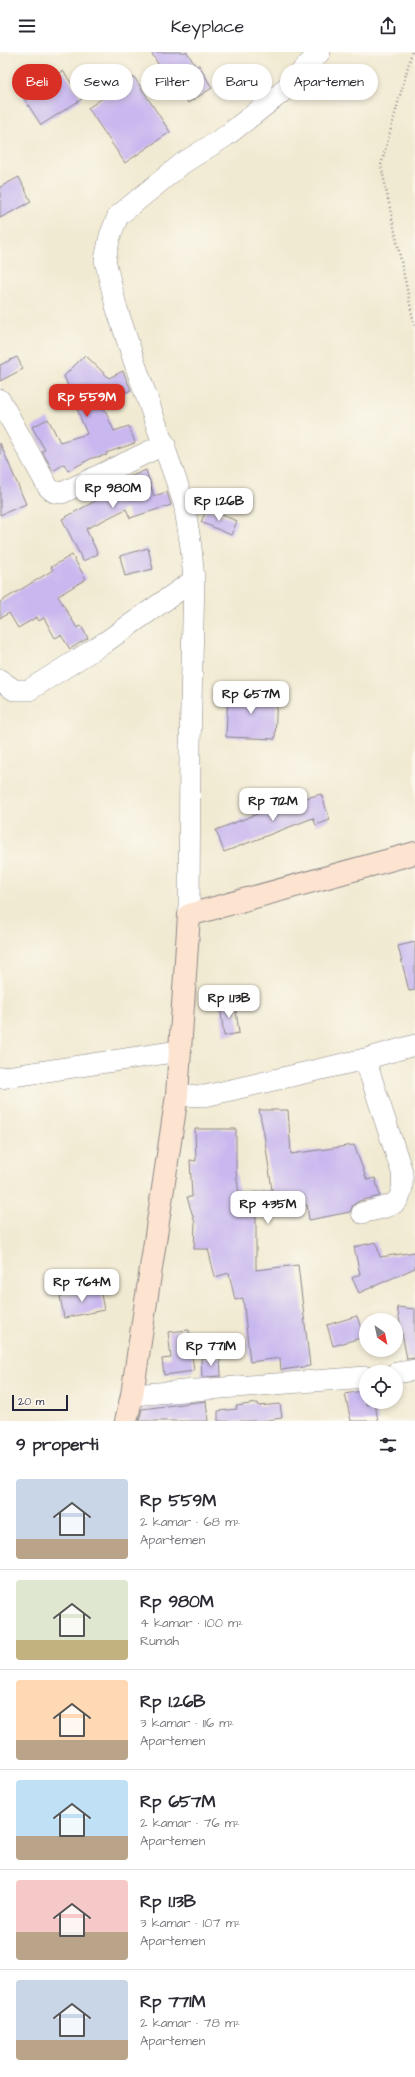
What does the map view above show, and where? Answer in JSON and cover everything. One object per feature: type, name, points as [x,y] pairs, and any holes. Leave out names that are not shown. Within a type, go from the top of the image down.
[{"type":"street","points":[[126,1421],[132,1395],[178,1095],[179,1051],[189,915],[190,746],[194,580],[184,503],[116,306],[105,260],[110,236],[118,216],[183,163],[226,136],[281,93],[320,52]]},
{"type":"street","points":[[0,400],[48,487],[54,492],[62,493],[164,444]]},
{"type":"street","points":[[0,680],[14,690],[29,690],[104,643],[194,580]]},
{"type":"street","points":[[189,915],[415,853]]},
{"type":"street","points":[[178,1095],[205,1096],[365,1059],[415,1045]]},
{"type":"street","points":[[0,1078],[179,1051]]},
{"type":"street","points":[[362,1213],[392,1205],[400,1199],[404,1190],[402,1172],[365,1059]]},
{"type":"street","points":[[403,1372],[415,1370]]},
{"type":"street","points":[[132,1395],[359,1378]]},
{"type":"path","points":[[412,52],[381,165],[415,328]]},
{"type":"building","points":[[151,52],[187,52],[194,64],[158,64]]},
{"type":"building","points":[[62,72],[70,81],[70,100],[80,100],[41,125],[25,100],[62,100]]},
{"type":"building","points":[[204,74],[212,88],[204,93]]},
{"type":"building","points":[[134,77],[141,88],[141,100],[149,100],[170,132],[125,163],[88,108],[100,100],[133,100]]},
{"type":"building","points":[[19,177],[31,202],[0,218],[0,187]]},
{"type":"building","points":[[85,355],[109,378],[123,371],[131,390],[102,403],[114,431],[129,426],[135,443],[106,453],[107,455],[92,458],[68,471],[64,464],[53,471],[42,451],[45,450],[32,427],[48,419],[60,442],[87,434],[64,376]]},
{"type":"building","points":[[17,357],[23,369],[0,381],[0,365]]},
{"type":"building","points":[[0,443],[26,504],[0,515]]},
{"type":"building","points":[[146,470],[154,496],[167,492],[171,505],[130,518],[126,509],[86,529],[98,554],[83,561],[62,519],[99,499],[96,491]]},
{"type":"building","points":[[207,509],[237,521],[231,535],[201,522]]},
{"type":"building","points":[[148,548],[153,569],[125,576],[120,556]]},
{"type":"building","points":[[72,555],[86,579],[58,596],[77,628],[81,626],[88,638],[70,649],[61,635],[55,638],[44,618],[39,621],[37,617],[18,628],[9,613],[0,618],[0,602],[53,570],[51,567]]},
{"type":"building","points":[[228,690],[277,693],[275,739],[226,737]]},
{"type":"building","points":[[321,794],[330,820],[316,825],[313,818],[224,852],[216,830],[298,798],[299,800]]},
{"type":"building","points":[[415,942],[415,990],[409,991],[398,946]]},
{"type":"building","points":[[235,1003],[239,1033],[224,1036],[220,1005]]},
{"type":"building","points":[[259,1110],[288,1110],[291,1154],[354,1145],[367,1180],[375,1178],[380,1196],[359,1201],[353,1205],[350,1212],[309,1220],[307,1205],[256,1212],[256,1270],[298,1265],[310,1366],[281,1370],[280,1358],[250,1362],[243,1298],[235,1300],[229,1273],[215,1277],[208,1249],[194,1249],[195,1223],[187,1197],[192,1197],[190,1160],[196,1161],[195,1129],[236,1129],[236,1172],[239,1195],[272,1190]]},
{"type":"building","points":[[376,1242],[380,1257],[415,1252],[415,1268],[359,1293],[352,1278],[360,1274],[354,1247]]},
{"type":"building","points":[[100,1289],[104,1310],[64,1318],[60,1296]]},
{"type":"building","points":[[397,1307],[415,1309],[415,1358],[407,1359],[403,1338],[403,1313],[398,1313]]},
{"type":"building","points":[[357,1316],[359,1322],[359,1338],[333,1346],[327,1325]]},
{"type":"building","points":[[189,1330],[194,1371],[164,1375],[162,1359],[171,1358],[168,1332]]},
{"type":"building","points":[[220,1357],[221,1376],[202,1377],[201,1358]]},
{"type":"building","points":[[359,1391],[359,1409],[376,1409],[378,1421],[351,1421],[345,1394]]},
{"type":"building","points":[[206,1401],[208,1421],[139,1421],[142,1409]]},
{"type":"building","points":[[258,1403],[259,1406],[280,1404],[282,1418],[260,1421],[218,1421],[218,1411],[237,1409],[236,1406]]}]
